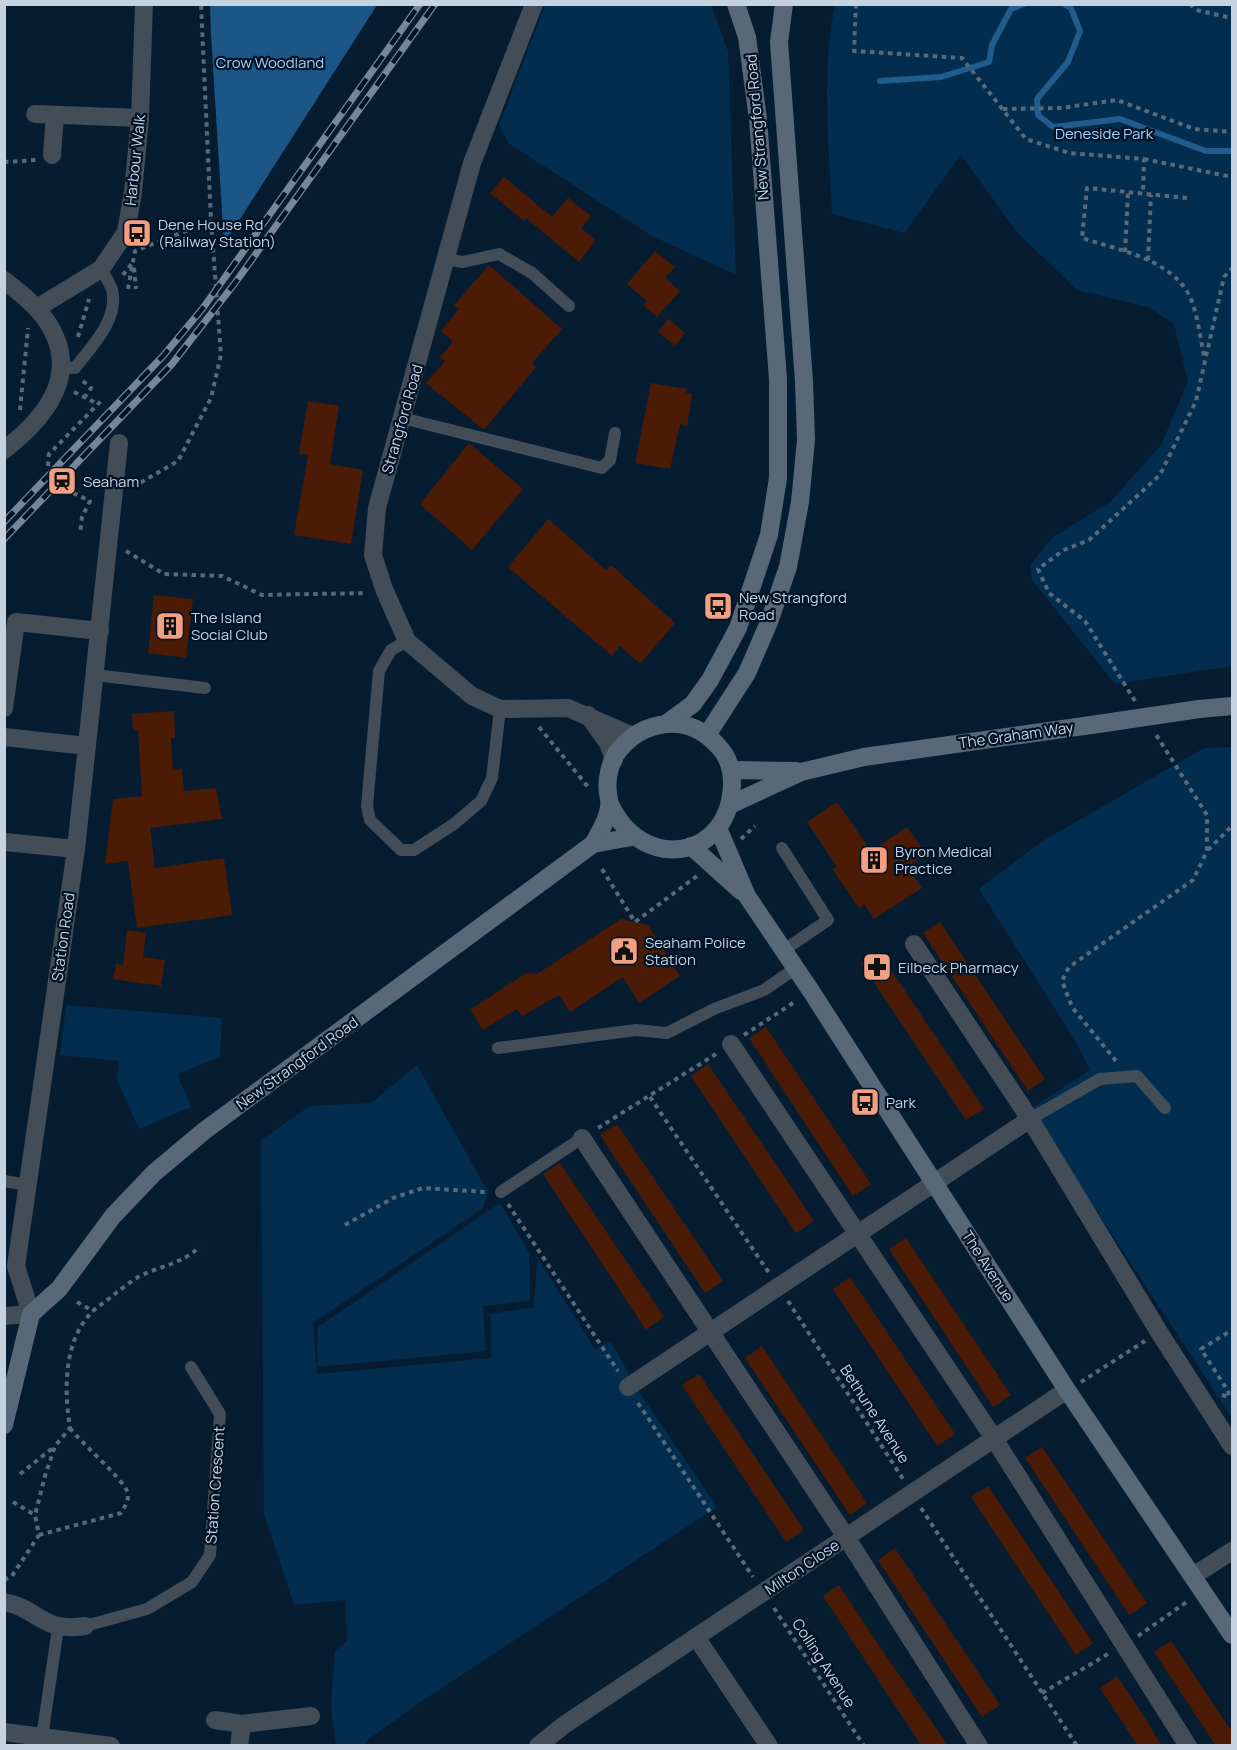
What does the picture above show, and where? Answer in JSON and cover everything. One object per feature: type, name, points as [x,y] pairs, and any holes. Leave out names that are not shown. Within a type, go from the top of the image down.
[{"type":"main road","name":"New Strangford Road","points":[[667,723],[693,704],[710,681],[738,628],[769,535],[778,478],[778,379],[758,119],[747,37],[736,4]]},
{"type":"main road","name":"New Strangford Road","points":[[707,735],[747,673],[769,622],[788,567],[800,502],[806,440],[804,381],[779,42],[784,4]]},
{"type":"main road","name":"The Graham Way","points":[[732,770],[801,771],[864,758],[1233,706]]},
{"type":"main road","points":[[667,723],[686,725],[707,735],[723,750],[732,770],[732,804],[718,828],[706,839],[691,846],[671,850],[650,846],[632,837],[619,822],[610,804],[608,780],[614,760],[633,736],[649,727],[667,723]]},
{"type":"main road","name":"The Graham Way","points":[[732,804],[801,771]]},
{"type":"main road","name":"New Strangford Road","points":[[31,1314],[59,1288],[113,1216],[154,1173],[204,1131],[593,844],[605,821],[610,804]]},
{"type":"main road","name":"The Avenue","points":[[718,828],[747,896],[812,991],[1067,1390],[1233,1635]]},
{"type":"main road","name":"New Strangford Road","points":[[593,844],[632,837]]},
{"type":"main road","name":"The Avenue","points":[[691,846],[747,896]]},
{"type":"main road","points":[[4,1425],[31,1314]]},
{"type":"street","name":"Harbour Walk","points":[[33,316],[101,269],[126,232],[133,192],[140,118],[144,4]]},
{"type":"street","name":"Strangford Road","points":[[534,4],[472,163],[377,508],[373,555],[384,589],[407,640],[472,696],[500,709],[531,710],[549,706],[568,708],[587,714],[633,736]]},
{"type":"street","points":[[35,114],[140,118]]},
{"type":"street","points":[[52,155],[55,115]]},
{"type":"street","points":[[4,280],[56,341],[61,367],[58,387],[51,404],[26,431],[4,450]]},
{"type":"street","name":"Station Road","points":[[31,1314],[16,1266],[76,849],[119,443]]},
{"type":"street","points":[[4,708],[16,622],[99,631]]},
{"type":"street","points":[[587,714],[608,743],[614,760]]},
{"type":"street","points":[[4,737],[87,746]]},
{"type":"street","points":[[4,842],[76,849]]},
{"type":"street","points":[[914,944],[1030,1119],[1159,1332],[1233,1446]]},
{"type":"street","points":[[731,1044],[993,1437],[1188,1746]]},
{"type":"street","points":[[628,1387],[1030,1119]]},
{"type":"street","points":[[582,1138],[846,1537],[979,1746]]},
{"type":"street","points":[[4,1317],[31,1314]]},
{"type":"street","name":"Milton Close","points":[[538,1746],[564,1725],[696,1636],[1067,1390]]},
{"type":"street","points":[[1192,1576],[1233,1551]]},
{"type":"street","points":[[4,1602],[14,1604],[58,1628]]},
{"type":"street","name":"Station Crescent","points":[[58,1628],[85,1626]]},
{"type":"street","points":[[696,1636],[769,1746]]},
{"type":"street","points":[[215,1720],[242,1724],[311,1716]]},
{"type":"street","points":[[239,1746],[242,1724]]},
{"type":"street","points":[[4,1732],[42,1741],[111,1746]]},
{"type":"lane","points":[[446,259],[463,262],[499,254],[532,273],[569,306]]},
{"type":"lane","points":[[61,367],[75,368],[102,333],[112,309],[113,292],[101,269]]},
{"type":"lane","points":[[402,418],[602,468],[610,460],[615,434]]},
{"type":"lane","points":[[407,640],[391,650],[379,671],[367,806],[370,820],[401,850],[414,850],[454,824],[481,801],[492,778],[500,709]]},
{"type":"lane","points":[[95,675],[205,688]]},
{"type":"lane","points":[[782,848],[828,920],[784,950]]},
{"type":"lane","points":[[498,1047],[636,1030],[667,1034],[714,1009],[764,990],[796,968]]},
{"type":"lane","points":[[1030,1119],[1100,1079],[1124,1077],[1137,1076],[1165,1108]]},
{"type":"lane","points":[[501,1192],[582,1138]]},
{"type":"lane","points":[[4,1181],[27,1185]]},
{"type":"lane","name":"Station Crescent","points":[[85,1626],[147,1609],[192,1582],[210,1555],[220,1414],[191,1367]]},
{"type":"lane","points":[[42,1741],[58,1628]]},
{"type":"path","points":[[114,492],[129,490],[178,461],[211,398],[221,355],[211,221],[201,4]]},
{"type":"path","points":[[856,4],[854,51],[962,58],[1026,139],[1069,153],[1144,159],[1233,177]]},
{"type":"path","points":[[1190,4],[1196,10],[1233,18]]},
{"type":"path","points":[[1002,109],[1061,108],[1117,100],[1194,129],[1233,132]]},
{"type":"path","points":[[4,162],[43,160],[52,155]]},
{"type":"path","points":[[1143,194],[1144,159]]},
{"type":"path","points":[[1187,198],[1087,188],[1083,209],[1082,238],[1125,252],[1169,272],[1190,296],[1205,360]]},
{"type":"path","points":[[1125,252],[1128,192]]},
{"type":"path","points":[[1148,261],[1151,195]]},
{"type":"path","points":[[135,251],[211,221]]},
{"type":"path","points":[[121,278],[133,261],[136,289]]},
{"type":"path","points":[[1140,708],[1085,621],[1049,593],[1038,569],[1064,550],[1089,540],[1160,475],[1196,401],[1224,277],[1233,268]]},
{"type":"path","points":[[77,340],[88,299]]},
{"type":"path","points":[[26,431],[19,423],[33,316]]},
{"type":"path","points":[[70,390],[98,404]]},
{"type":"path","points":[[48,466],[49,454],[103,399]]},
{"type":"path","points":[[65,489],[90,501],[82,517],[80,534]]},
{"type":"path","points":[[109,548],[124,549],[164,574],[222,576],[262,595],[367,593],[384,589]]},
{"type":"path","points":[[531,710],[538,726],[590,790]]},
{"type":"path","points":[[1152,728],[1207,815],[1207,851]]},
{"type":"path","points":[[1124,1077],[1124,1071],[1072,1007],[1062,981],[1069,967],[1193,880],[1207,851],[1233,826]]},
{"type":"path","points":[[603,869],[635,922],[699,874]]},
{"type":"path","points":[[582,1138],[650,1097],[812,991]]},
{"type":"path","name":"Bethune Avenue","points":[[650,1097],[778,1285],[1077,1746]]},
{"type":"path","points":[[345,1225],[393,1198],[423,1188],[501,1192]]},
{"type":"path","points":[[4,1580],[12,1576],[39,1535],[121,1513],[127,1502],[127,1491],[70,1428],[66,1400],[67,1371],[72,1348],[93,1311],[138,1277],[184,1260],[200,1247]]},
{"type":"path","points":[[77,1302],[93,1311]]},
{"type":"path","points":[[1219,1390],[1224,1398],[1229,1397],[1228,1391],[1201,1349],[1233,1330]]},
{"type":"path","points":[[1067,1390],[1159,1332]]},
{"type":"path","points":[[20,1474],[56,1446],[70,1428]]},
{"type":"path","points":[[39,1535],[35,1515],[56,1446]]},
{"type":"path","points":[[13,1502],[35,1515]]},
{"type":"path","name":"Colling Avenue","points":[[764,1593],[864,1746]]},
{"type":"green space","name":"Crow Woodland","points":[[210,5],[377,5],[224,244],[211,34]]},
{"type":"green space","points":[[545,5],[711,5],[728,51],[736,275],[652,236],[508,143],[499,125]]},
{"type":"green space","name":"Deneside Park","points":[[835,5],[1232,5],[1232,666],[1115,684],[1032,580],[1030,565],[1052,538],[1110,502],[1161,445],[1188,381],[1174,324],[1148,307],[1077,290],[1016,231],[961,155],[904,233],[832,214],[827,83]]},
{"type":"green space","points":[[1232,747],[1232,1418],[1030,1109],[1090,1070],[1073,1037],[979,889],[1041,842],[1204,748]]},
{"type":"green space","points":[[66,1005],[222,1018],[220,1057],[177,1074],[191,1107],[139,1129],[117,1080],[119,1061],[60,1055]]},
{"type":"green space","points":[[417,1065],[488,1192],[483,1208],[313,1323],[317,1374],[491,1358],[490,1314],[534,1307],[537,1257],[595,1349],[610,1341],[642,1396],[717,1507],[422,1701],[369,1739],[365,1745],[336,1745],[331,1707],[335,1651],[347,1641],[345,1600],[294,1605],[264,1514],[261,1140],[310,1106],[371,1103]]},
{"type":"green space","points":[[500,1203],[529,1253],[530,1301],[483,1306],[486,1351],[317,1367],[318,1327]]},
{"type":"building","points":[[504,177],[552,217],[568,198],[591,216],[581,228],[596,240],[579,262],[526,218],[524,221],[490,193]]},
{"type":"building","points":[[655,251],[675,267],[665,278],[680,291],[657,317],[643,305],[647,301],[627,284]]},
{"type":"building","points":[[489,265],[562,329],[532,363],[536,367],[484,430],[426,383],[445,361],[440,357],[453,342],[441,331],[459,309],[454,305]]},
{"type":"building","points":[[668,319],[685,333],[675,346],[658,332]]},
{"type":"building","points":[[651,383],[687,389],[686,393],[692,394],[687,426],[680,424],[670,469],[635,463]]},
{"type":"building","points":[[308,401],[339,406],[330,464],[363,470],[351,544],[294,535],[308,455],[299,454]]},
{"type":"building","points":[[469,443],[523,489],[472,550],[420,504]]},
{"type":"building","points":[[548,519],[606,570],[611,565],[675,623],[640,664],[620,646],[612,656],[508,567]]},
{"type":"building","name":"The Island Social Club","points":[[154,595],[193,599],[186,658],[148,653]]},
{"type":"building","points":[[174,711],[175,738],[171,738],[173,770],[182,769],[184,791],[216,788],[222,819],[150,828],[155,868],[224,858],[232,915],[137,928],[128,861],[105,864],[113,799],[142,796],[138,730],[133,730],[132,714]]},
{"type":"building","name":"Byron Medical Practice","points":[[837,802],[871,851],[907,827],[926,854],[907,867],[922,888],[874,919],[864,904],[859,908],[832,869],[837,867],[807,822]]},
{"type":"building","points":[[621,919],[648,925],[680,976],[639,1003],[623,977],[570,1012],[559,995],[522,1016],[517,1009],[483,1030],[470,1010],[526,973],[537,974]]},
{"type":"building","points":[[940,922],[1045,1079],[1028,1091],[923,933]]},
{"type":"building","points":[[127,930],[146,933],[143,957],[165,960],[161,986],[113,979],[116,964],[123,965]]},
{"type":"building","points":[[879,952],[984,1109],[966,1120],[861,963]]},
{"type":"building","points":[[766,1027],[871,1184],[853,1196],[749,1038]]},
{"type":"building","points":[[708,1064],[814,1221],[796,1233],[691,1076]]},
{"type":"building","points":[[617,1124],[723,1281],[705,1293],[600,1135]]},
{"type":"building","points":[[560,1163],[664,1317],[646,1330],[543,1174]]},
{"type":"building","points":[[906,1238],[1011,1395],[993,1407],[889,1249]]},
{"type":"building","points":[[850,1277],[955,1434],[937,1446],[833,1289]]},
{"type":"building","points":[[762,1346],[867,1503],[850,1515],[745,1358]]},
{"type":"building","points":[[699,1374],[804,1530],[786,1542],[682,1385]]},
{"type":"building","points":[[1042,1447],[1147,1603],[1129,1615],[1025,1458]]},
{"type":"building","points":[[988,1486],[1093,1643],[1076,1655],[971,1497]]},
{"type":"building","points":[[895,1548],[1000,1705],[982,1717],[878,1560]]},
{"type":"building","points":[[839,1585],[948,1746],[922,1746],[823,1596]]},
{"type":"building","points":[[1171,1641],[1233,1733],[1233,1746],[1216,1746],[1154,1652]]},
{"type":"building","points":[[1117,1676],[1162,1746],[1138,1746],[1100,1688]]},
{"type":"waterway","points":[[880,81],[941,77],[989,62],[992,45],[1011,9],[1024,4]]},
{"type":"waterway","points":[[1064,4],[1071,8],[1080,31],[1068,62],[1037,99],[1038,115],[1053,127],[1120,119],[1206,151],[1232,151]]},
{"type":"railway","points":[[4,522],[163,356],[203,308],[420,4]]},
{"type":"railway","points":[[4,539],[172,364],[235,283],[435,4]]},
{"type":"place","name":"Dene House Rd (Railway Station)","points":[[137,233]]},
{"type":"place","name":"Seaham","points":[[62,481]]},
{"type":"place","name":"New Strangford Road","points":[[718,606]]},
{"type":"place","name":"The Island Social Club","points":[[170,626]]},
{"type":"place","name":"Byron Medical Practice","points":[[874,860]]},
{"type":"place","name":"Seaham Police Station","points":[[624,951]]},
{"type":"place","name":"Eilbeck Pharmacy","points":[[877,967]]},
{"type":"place","name":"Park","points":[[865,1102]]}]
